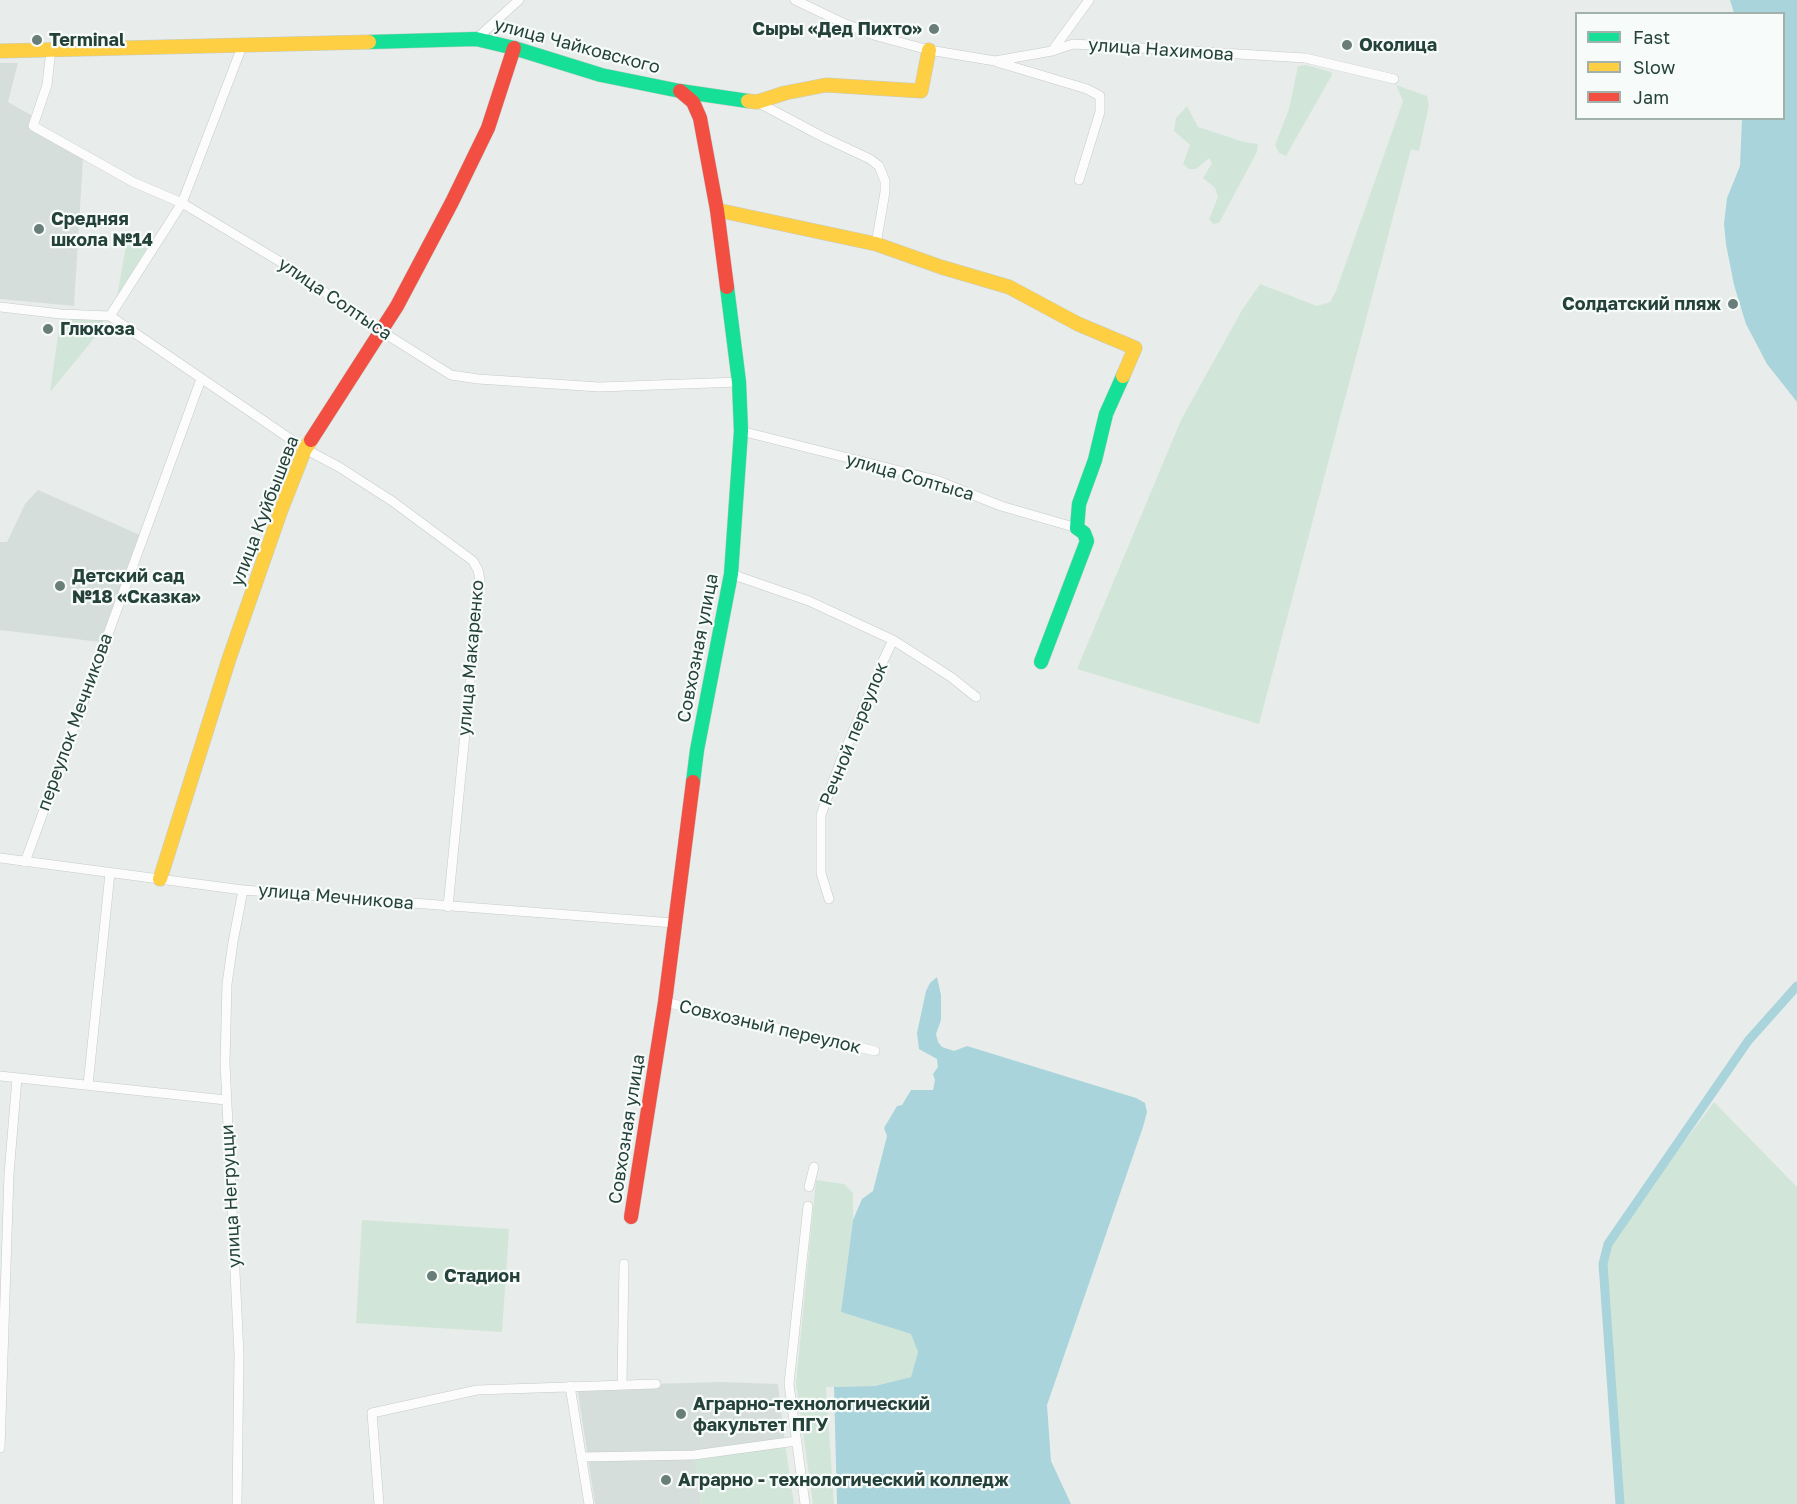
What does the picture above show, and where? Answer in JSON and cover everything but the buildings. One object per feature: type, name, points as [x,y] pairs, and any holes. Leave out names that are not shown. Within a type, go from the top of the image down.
[{"type":"street","points":[[476,39],[519,0]]},
{"type":"street","name":"улица Нахимова","points":[[795,0],[876,36],[929,50],[995,62],[1052,51],[1073,44],[1305,58],[1394,79]]},
{"type":"street","points":[[1052,51],[1089,0]]},
{"type":"street","name":"улица Чайковского","points":[[0,51],[476,39],[514,48],[601,75],[680,91],[757,102],[785,93],[826,85],[921,91],[929,50]]},
{"type":"street","points":[[0,307],[61,314],[110,316],[182,203],[243,45]]},
{"type":"street","name":"улица Куйбышева","points":[[160,879],[229,659],[281,510],[305,449],[397,306],[452,202],[488,128],[514,48]]},
{"type":"street","name":"улица Солтыса","points":[[51,50],[47,85],[33,126],[133,182],[182,203],[284,264],[381,332],[451,375],[478,379],[599,387],[739,382]]},
{"type":"street","points":[[995,62],[1087,89],[1100,96],[1100,112],[1079,180]]},
{"type":"street","name":"Совхозная улица","points":[[631,1217],[665,1002],[697,750],[731,574],[741,431],[739,382],[717,210],[700,118],[693,102],[680,91]]},
{"type":"street","points":[[757,102],[870,159],[879,166],[885,181],[885,192],[876,244]]},
{"type":"street","points":[[717,210],[876,244],[940,267],[1009,287],[1078,324],[1135,348],[1106,414],[1095,460],[1079,504],[1077,528],[1084,533],[1087,541],[1041,662]]},
{"type":"street","name":"улица Макаренко","points":[[110,316],[305,449],[339,467],[392,501],[472,561],[478,570],[480,580],[448,907]]},
{"type":"street","name":"переулок Мечникова","points":[[25,862],[201,379]]},
{"type":"street","name":"улица Солтыса","points":[[741,431],[936,480],[1001,506],[1077,528]]},
{"type":"street","name":"Речной переулок","points":[[731,574],[809,602],[893,640],[951,677],[976,697]]},
{"type":"street","name":"Речной переулок","points":[[830,899],[821,873],[821,815],[893,640]]},
{"type":"street","name":"улица Мечникова","points":[[0,858],[243,890],[674,923]]},
{"type":"street","points":[[88,1084],[110,873]]},
{"type":"street","name":"улица Негруцци","points":[[237,1504],[239,1355],[225,1064],[227,984],[232,942],[243,890]]},
{"type":"street","name":"Совхозный переулок","points":[[665,1002],[875,1051]]},
{"type":"street","points":[[0,1076],[226,1100]]},
{"type":"street","points":[[0,1448],[9,1174],[17,1078]]},
{"type":"street","points":[[809,1187],[814,1167]]},
{"type":"street","points":[[805,1504],[789,1384],[807,1206]]},
{"type":"street","points":[[622,1384],[624,1264]]},
{"type":"street","points":[[379,1504],[372,1413],[477,1390],[656,1384]]},
{"type":"street","points":[[570,1386],[589,1504]]},
{"type":"street","points":[[581,1457],[694,1455],[796,1441]]},
{"type":"shaded area","name":"Средняя школа №14","points":[[0,63],[18,63],[8,102],[31,115],[30,128],[83,159],[74,306],[0,299]]},
{"type":"shaded area","name":"Детский сад №18 «Сказка»","points":[[38,490],[140,535],[100,642],[0,630],[0,542],[7,542],[25,504]]},
{"type":"shaded area","name":"Аграрно-технологический факультет ПГУ","points":[[720,1382],[778,1384],[785,1443],[695,1455],[701,1504],[595,1504],[577,1386]]},
{"type":"green space","points":[[1306,65],[1331,72],[1332,75],[1286,156],[1279,153],[1275,145],[1289,109],[1298,66]]},
{"type":"green space","points":[[1396,85],[1427,96],[1429,105],[1419,151],[1411,149],[1259,724],[1077,669],[1181,420],[1242,310],[1260,284],[1317,306],[1330,302],[1336,291],[1403,101]]},
{"type":"green space","points":[[1187,106],[1198,127],[1244,142],[1258,144],[1257,152],[1219,223],[1213,224],[1209,219],[1218,197],[1215,188],[1203,178],[1212,163],[1209,158],[1196,169],[1189,169],[1183,164],[1190,145],[1174,131],[1176,118]]},
{"type":"green space","points":[[126,245],[147,248],[117,297]]},
{"type":"green space","points":[[61,314],[104,316],[101,330],[50,392]]},
{"type":"green space","points":[[1714,1102],[1797,1187],[1797,1504],[1620,1504],[1603,1264],[1608,1244]]},
{"type":"green space","points":[[816,1180],[844,1184],[853,1193],[853,1220],[841,1312],[911,1334],[918,1352],[911,1377],[875,1386],[826,1387],[834,1504],[813,1504],[796,1383]]},
{"type":"green space","name":"Стадион","points":[[362,1220],[509,1229],[502,1332],[356,1323]]},
{"type":"green space","points":[[785,1443],[794,1504],[701,1504],[694,1455]]},
{"type":"water","points":[[1730,0],[1797,0],[1797,402],[1767,364],[1746,324],[1734,285],[1724,224],[1727,198],[1740,166],[1742,120],[1785,120],[1785,12],[1734,12]]},
{"type":"water","points":[[937,977],[941,995],[941,1020],[936,1034],[942,1047],[954,1051],[967,1046],[1136,1098],[1145,1103],[1147,1112],[1143,1127],[1047,1405],[1051,1461],[1071,1504],[837,1504],[834,1387],[875,1386],[911,1377],[918,1352],[911,1334],[841,1312],[853,1220],[862,1199],[873,1191],[887,1136],[884,1128],[897,1106],[902,1105],[911,1090],[933,1090],[935,1080],[933,1074],[938,1067],[937,1059],[919,1049],[917,1033],[926,991]]},
{"type":"waterway","points":[[1620,1504],[1603,1264],[1608,1244],[1748,1041],[1797,986]]},
{"type":"traffic: fast","points":[[369,42],[476,39],[514,48],[601,75],[680,91],[748,101]]},
{"type":"traffic: fast","points":[[693,782],[697,750],[731,574],[741,431],[739,382],[727,287]]},
{"type":"traffic: fast","points":[[1041,662],[1087,541],[1084,533],[1077,528],[1079,504],[1095,460],[1106,414],[1123,376]]},
{"type":"traffic: slow","points":[[0,51],[369,42]]},
{"type":"traffic: slow","points":[[748,101],[757,102],[785,93],[826,85],[921,91],[929,50]]},
{"type":"traffic: slow","points":[[717,210],[876,244],[941,267],[1009,287],[1078,324],[1135,348],[1123,376]]},
{"type":"traffic: slow","points":[[160,879],[229,659],[281,510],[305,449],[311,440]]},
{"type":"traffic: jam","points":[[311,440],[397,306],[452,202],[488,128],[514,48]]},
{"type":"traffic: jam","points":[[680,91],[693,102],[700,118],[717,210],[727,287]]},
{"type":"traffic: jam","points":[[631,1217],[665,1002],[693,782]]},
{"type":"place","name":"Сыры «Дед Пихто»","points":[[934,29]]},
{"type":"place","name":"Terminal","points":[[37,40]]},
{"type":"place","name":"Околица","points":[[1347,45]]},
{"type":"place","name":"Средняя школа №14","points":[[39,229]]},
{"type":"place","name":"Солдатский пляж","points":[[1733,304]]},
{"type":"place","name":"Глюкоза","points":[[48,329]]},
{"type":"place","name":"Детский сад №18 «Сказка»","points":[[60,586]]},
{"type":"place","name":"Стадион","points":[[432,1276]]},
{"type":"place","name":"Аграрно-технологический факультет ПГУ","points":[[681,1414]]},
{"type":"place","name":"Аграрно - технологический колледж","points":[[666,1480]]}]
